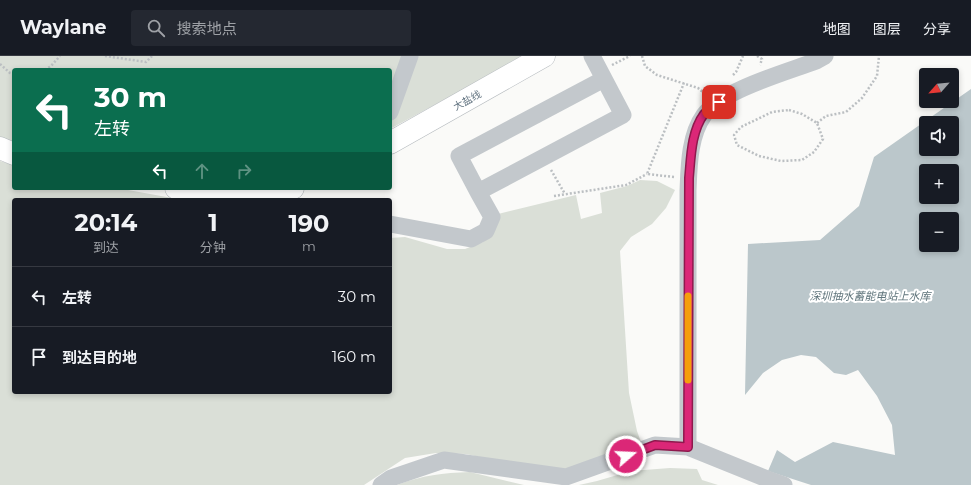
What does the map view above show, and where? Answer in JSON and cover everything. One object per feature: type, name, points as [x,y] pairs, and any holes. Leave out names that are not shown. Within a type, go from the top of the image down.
[{"type":"main road","name":"大盐线","points":[[392,142],[544,56]]},
{"type":"main road","points":[[0,148],[12,153]]},
{"type":"main road","points":[[190,190],[247,198]]},
{"type":"main road","points":[[266,198],[288,190]]},
{"type":"street","points":[[392,106],[410,56]]},
{"type":"street","points":[[478,192],[624,114],[592,56]]},
{"type":"street","points":[[688,447],[689,178],[691,149],[696,132],[705,114],[719,102],[744,87],[826,56]]},
{"type":"street","points":[[392,224],[471,239],[486,231],[492,216],[459,156],[604,79]]},
{"type":"street","points":[[381,485],[391,478],[444,460],[566,477],[655,445],[688,447],[784,485]]},
{"type":"path","points":[[47,68],[60,56]]},
{"type":"path","points":[[105,56],[146,62],[152,56]]},
{"type":"path","points":[[642,56],[645,66],[657,75],[698,88],[709,96]]},
{"type":"path","points":[[731,77],[736,72],[743,56]]},
{"type":"path","points":[[817,123],[826,116],[846,112],[862,98],[877,76],[879,56]]},
{"type":"path","points":[[0,64],[12,74]]},
{"type":"path","points":[[647,174],[684,83]]},
{"type":"path","points":[[789,110],[802,114],[817,123],[823,139],[814,152],[802,160],[781,161],[759,156],[737,145],[734,135],[741,127],[772,112],[789,110]]},
{"type":"path","points":[[544,157],[565,194]]},
{"type":"path","points":[[554,196],[626,185],[647,174],[689,178]]},
{"type":"shaded area","points":[[0,56],[521,56],[392,128],[392,68],[12,68],[12,142],[0,138]]},
{"type":"shaded area","points":[[0,161],[12,164],[12,190],[128,190],[172,198],[12,198],[12,394],[392,394],[392,238],[405,237],[447,249],[465,249],[483,242],[493,230],[494,215],[576,195],[581,219],[602,213],[600,193],[627,186],[640,180],[657,181],[675,190],[666,208],[652,224],[631,237],[620,251],[629,393],[637,431],[642,445],[562,471],[525,467],[466,454],[436,453],[405,458],[364,485],[0,485]]},
{"type":"shaded area","points":[[670,468],[697,469],[702,480],[718,485],[579,485],[631,471]]},
{"type":"shaded area","points":[[470,472],[524,485],[397,485],[433,475]]},
{"type":"water","name":"深圳抽水蓄能电站上水库","points":[[971,89],[971,485],[811,485],[768,471],[777,450],[795,462],[833,442],[895,455],[892,425],[877,396],[858,370],[846,375],[834,373],[816,357],[801,355],[782,360],[763,373],[745,395],[748,244],[820,240],[859,206],[874,157],[919,125],[919,156],[959,156],[959,116],[932,116],[944,108],[959,108],[959,97]]},
{"type":"slow traffic","points":[[688,296],[688,380]]},
{"type":"route","points":[[626,456],[655,445],[688,447],[688,192],[691,149],[700,122],[705,114],[719,102]]}]
